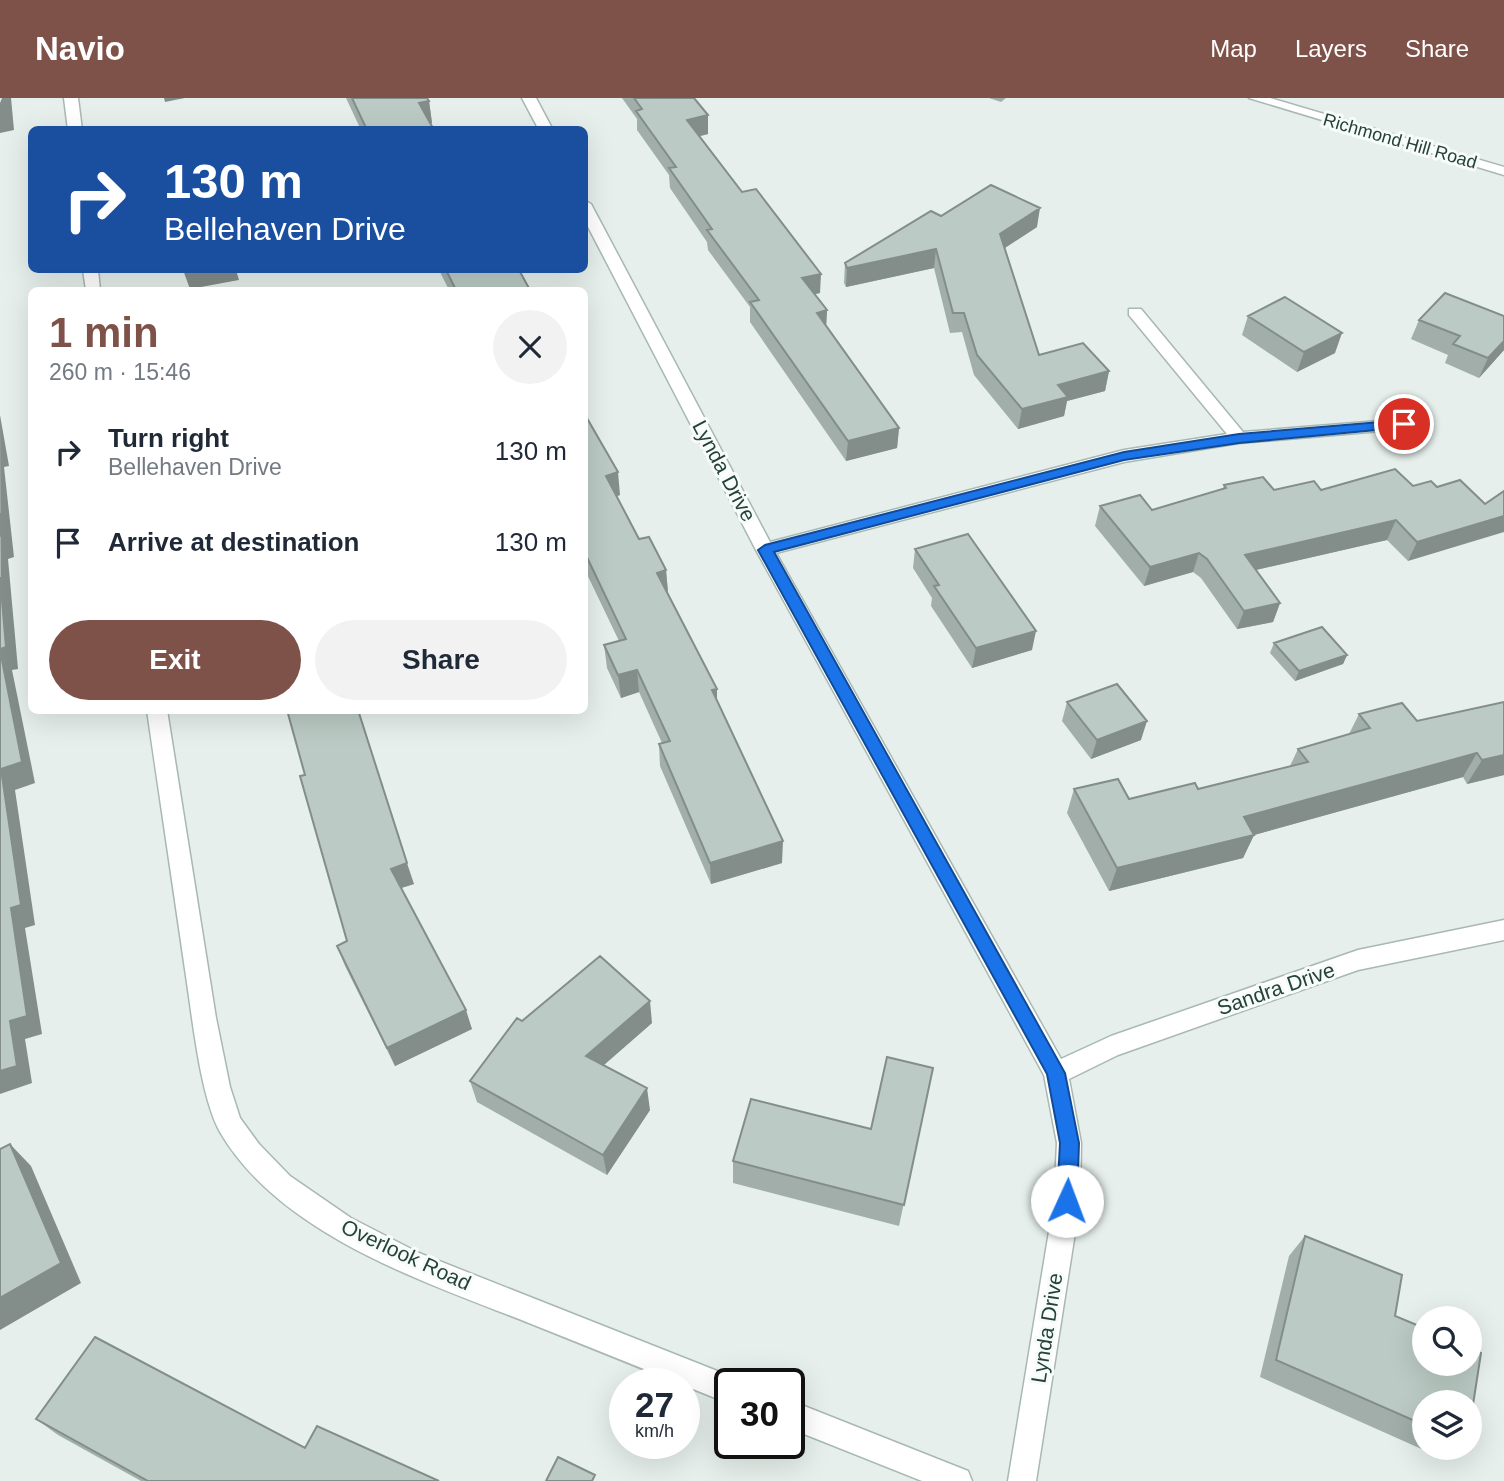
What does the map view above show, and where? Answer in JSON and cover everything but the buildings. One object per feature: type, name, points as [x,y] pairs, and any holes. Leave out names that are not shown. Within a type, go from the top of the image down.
[{"type":"street","points":[[71,98],[74,126]]},
{"type":"street","points":[[529,98],[544,126]]},
{"type":"street","name":"Richmond Hill Road","points":[[1256,98],[1504,171]]},
{"type":"street","name":"Lynda Drive","points":[[588,212],[765,550],[1056,1073],[1069,1143],[1067,1201],[1022,1481]]},
{"type":"street","points":[[1135,312],[1239,438]]},
{"type":"street","points":[[765,550],[1124,456],[1239,438],[1404,424]]},
{"type":"street","name":"Overlook Road","points":[[158,714],[204,1018],[218,1087],[229,1124],[250,1152],[281,1185],[342,1227],[411,1263],[714,1384]]},
{"type":"street","name":"Sandra Drive","points":[[1056,1073],[1111,1047],[1358,960],[1504,930]]},
{"type":"street","points":[[805,1420],[958,1481]]},
{"type":"route","points":[[1067,1201],[1069,1143],[1064,1103],[1056,1073],[765,550],[1124,456],[1239,438],[1404,424]]}]
